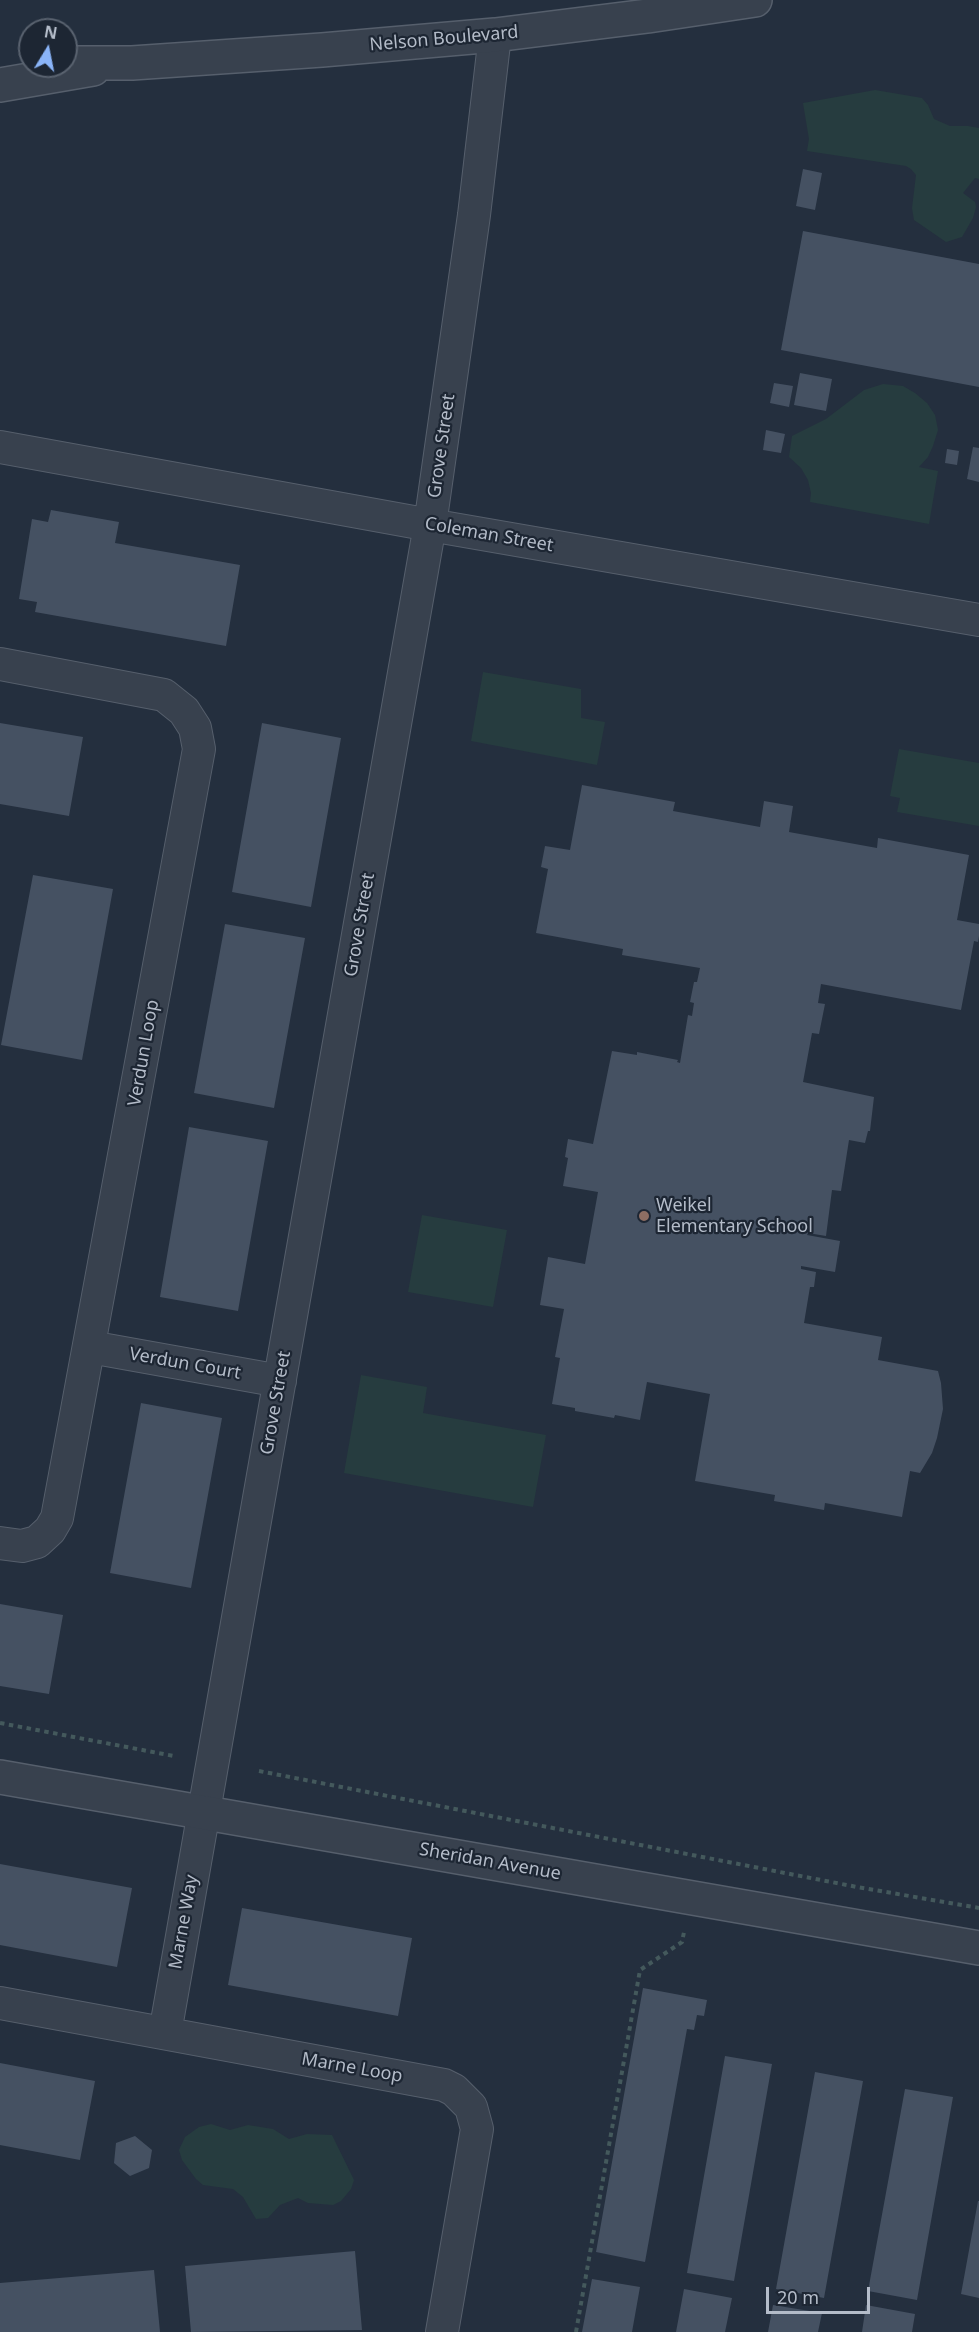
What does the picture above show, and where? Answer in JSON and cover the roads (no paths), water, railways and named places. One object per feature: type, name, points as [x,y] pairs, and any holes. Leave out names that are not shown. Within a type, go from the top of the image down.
[{"type":"street","name":"Nelson Boulevard","points":[[78,63],[132,63],[495,35],[755,0]]},
{"type":"street","name":"Grove Street","points":[[204,1812],[430,525],[474,215],[495,35]]},
{"type":"street","points":[[0,63],[18,63]]},
{"type":"street","name":"Nelson Boulevard","points":[[0,85],[132,63]]},
{"type":"street","name":"Coleman Street","points":[[0,447],[430,525],[979,620]]},
{"type":"street","name":"Verdun Loop","points":[[0,664],[164,695],[184,711],[195,728],[199,749],[57,1518],[50,1530],[37,1542],[22,1546],[0,1543]]},
{"type":"street","name":"Verdun Court","points":[[90,1347],[280,1382]]},
{"type":"street","name":"Sheridan Avenue","points":[[0,1777],[979,1948]]},
{"type":"street","name":"Marne Way","points":[[165,2033],[204,1812]]},
{"type":"street","name":"Marne Loop","points":[[0,2003],[444,2085],[463,2098],[471,2107],[477,2129],[442,2332]]},
{"type":"place","name":"Weikel Elementary School","points":[[644,1216]]}]
